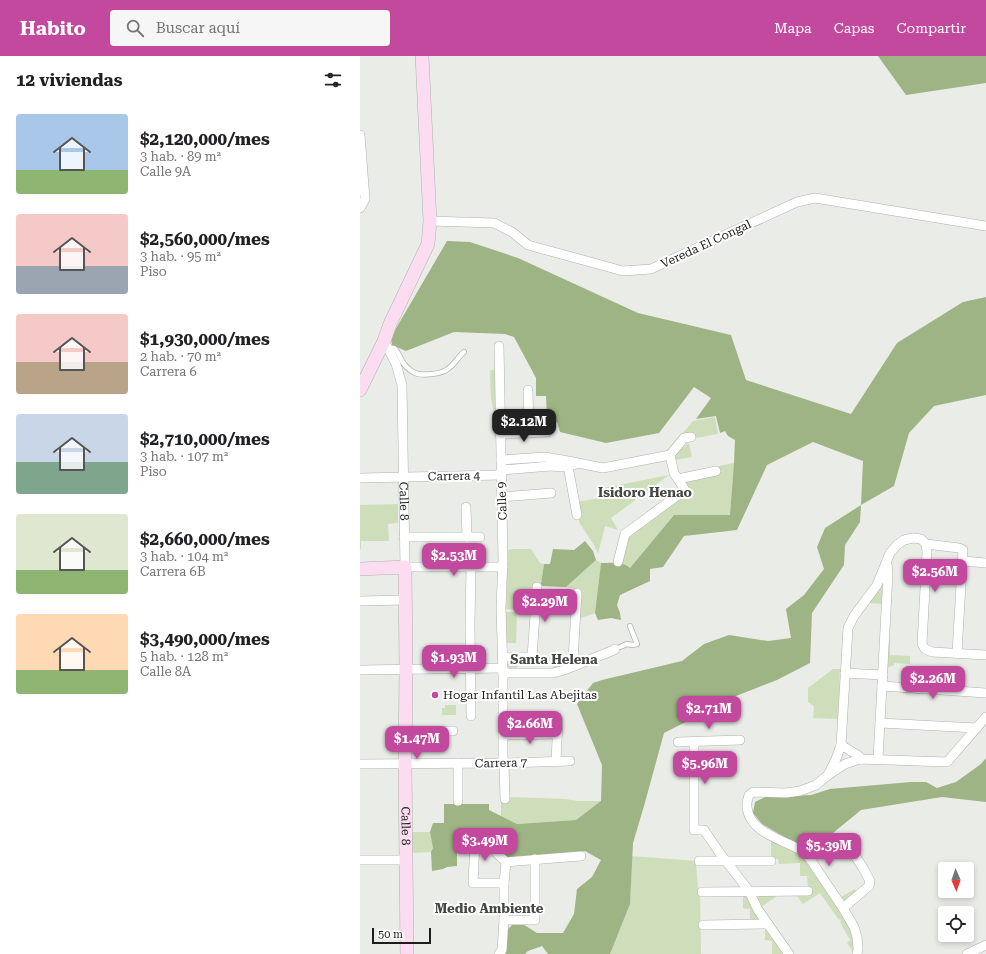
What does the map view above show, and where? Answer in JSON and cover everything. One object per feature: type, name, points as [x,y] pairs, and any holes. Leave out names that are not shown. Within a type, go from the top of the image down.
[{"type":"main road","points":[[360,390],[385,342],[390,324],[428,244],[430,222],[422,56]]},
{"type":"main road","points":[[360,569],[405,567]]},
{"type":"main road","name":"Calle 8","points":[[405,567],[407,954]]},
{"type":"street","points":[[360,135],[365,199],[360,208]]},
{"type":"street","name":"Vereda El Congal","points":[[430,222],[494,223],[512,232],[528,245],[623,271],[651,269],[797,202],[815,198],[986,226]]},
{"type":"street","name":"Calle 8","points":[[385,342],[396,364],[402,385],[405,567]]},
{"type":"street","name":"Calle 9","points":[[499,346],[503,567],[501,608],[505,799]]},
{"type":"street","points":[[528,390],[529,433]]},
{"type":"street","points":[[500,434],[547,432]]},
{"type":"street","points":[[618,562],[625,534],[685,490],[674,473],[670,455],[684,438],[692,437]]},
{"type":"street","name":"Carrera 4","points":[[501,460],[545,457],[603,468],[670,455]]},
{"type":"street","name":"Carrera 4","points":[[360,478],[501,472],[551,466],[562,467],[579,463]]},
{"type":"street","points":[[568,466],[577,515]]},
{"type":"street","points":[[678,479],[716,471]]},
{"type":"street","points":[[502,496],[551,493]]},
{"type":"street","points":[[466,507],[466,537]]},
{"type":"street","points":[[404,537],[480,537]]},
{"type":"street","points":[[828,776],[841,745],[848,628],[854,616],[877,585],[890,553],[897,545],[904,540],[913,538],[921,539],[926,544],[927,551],[922,644],[925,649],[932,652],[986,655]]},
{"type":"street","points":[[926,544],[959,548],[963,550],[957,653]]},
{"type":"street","points":[[963,561],[986,562]]},
{"type":"street","points":[[878,759],[888,574],[886,563]]},
{"type":"street","points":[[405,567],[503,567]]},
{"type":"street","points":[[471,567],[471,716]]},
{"type":"street","points":[[502,657],[532,657],[537,587]]},
{"type":"street","points":[[574,666],[573,660],[577,592]]},
{"type":"street","points":[[360,601],[406,600]]},
{"type":"street","points":[[360,670],[470,668],[554,673],[618,648]]},
{"type":"street","points":[[845,673],[882,675]]},
{"type":"street","points":[[882,686],[986,693]]},
{"type":"street","points":[[857,954],[858,942],[856,932],[843,908],[810,859],[805,853],[765,832],[752,822],[746,806],[749,795],[753,792],[786,793],[800,791],[816,785],[846,764],[860,759],[947,762],[986,718]]},
{"type":"street","points":[[556,761],[558,720]]},
{"type":"street","points":[[880,723],[977,728]]},
{"type":"street","points":[[405,732],[453,731]]},
{"type":"street","points":[[503,735],[557,734]]},
{"type":"street","points":[[678,742],[740,740]]},
{"type":"street","points":[[694,741],[694,830],[704,830],[749,891],[758,910],[789,954]]},
{"type":"street","points":[[841,745],[859,756],[860,759]]},
{"type":"street","name":"Carrera 7","points":[[360,764],[570,761]]},
{"type":"street","points":[[458,763],[458,801]]},
{"type":"street","points":[[805,853],[822,841],[837,839],[844,842],[852,851],[870,881],[869,886],[843,908]]},
{"type":"street","points":[[504,883],[473,883],[475,841],[483,840],[506,862]]},
{"type":"street","points":[[506,862],[536,858],[581,856]]},
{"type":"street","points":[[504,920],[535,920],[536,858]]},
{"type":"street","points":[[360,860],[406,860]]},
{"type":"street","points":[[700,862],[771,861]]},
{"type":"street","points":[[499,954],[502,950],[506,862]]},
{"type":"street","points":[[702,892],[808,891]]},
{"type":"street","points":[[703,925],[768,924]]},
{"type":"street","points":[[972,953],[986,945]]},
{"type":"lane","points":[[385,342],[398,351],[403,363],[417,374],[435,374],[445,372],[464,352]]},
{"type":"lane","points":[[618,648],[627,644],[636,644],[630,626]]},
{"type":"green space","points":[[878,56],[986,56],[986,83],[906,95]]},
{"type":"green space","points":[[447,241],[470,242],[518,258],[638,313],[731,335],[746,380],[851,414],[897,343],[963,302],[986,297],[986,395],[934,406],[909,433],[894,486],[861,505],[863,461],[813,442],[767,465],[737,530],[684,536],[663,567],[650,569],[650,581],[620,595],[617,605],[621,620],[611,618],[598,620],[595,613],[601,563],[620,563],[630,568],[674,515],[730,515],[735,440],[728,436],[725,431],[720,433],[716,416],[696,419],[711,398],[694,387],[659,433],[606,443],[560,432],[557,422],[547,421],[546,396],[536,396],[536,378],[514,337],[505,334],[454,332],[406,351],[392,345],[391,337]]},
{"type":"green space","points":[[490,370],[495,370],[497,422],[491,398]]},
{"type":"green space","points":[[715,417],[718,434],[696,438],[695,433],[682,434],[693,421]]},
{"type":"green space","points":[[687,444],[689,444],[692,457],[676,460],[678,453]]},
{"type":"green space","points":[[734,463],[730,516],[674,515],[630,568],[621,564],[628,538],[687,493],[684,481],[720,471],[719,466]]},
{"type":"green space","points":[[669,475],[611,518],[618,530],[605,526],[598,554],[579,522],[578,502],[599,498],[598,489]]},
{"type":"green space","points":[[398,504],[398,523],[388,524],[389,541],[361,541],[360,549],[360,505]]},
{"type":"green space","points":[[861,505],[860,522],[845,545],[844,565],[812,613],[810,663],[777,680],[736,696],[664,733],[633,843],[630,904],[610,954],[548,954],[542,946],[528,951],[525,954],[503,954],[506,931],[515,922],[521,923],[537,933],[563,933],[574,914],[577,889],[592,877],[601,860],[585,851],[508,858],[484,839],[457,840],[457,866],[432,871],[431,852],[433,848],[430,832],[433,823],[444,823],[444,804],[489,804],[489,810],[517,824],[576,820],[601,801],[602,765],[577,704],[593,683],[682,661],[704,644],[729,635],[768,641],[791,638],[786,609],[804,595],[824,569],[817,547],[825,528]]},
{"type":"green space","points":[[585,541],[593,551],[596,560],[566,587],[542,586],[544,564],[550,564],[553,549],[574,550]]},
{"type":"green space","points":[[531,549],[540,563],[544,564],[541,584],[534,585],[532,599],[519,599],[519,610],[506,609],[508,550]]},
{"type":"green space","points":[[596,560],[601,563],[595,613],[578,619],[575,591],[573,588],[566,587]]},
{"type":"green space","points":[[886,574],[884,604],[868,603]]},
{"type":"green space","points":[[506,612],[517,612],[516,643],[505,643]]},
{"type":"green space","points":[[888,639],[890,639],[890,655],[910,656],[910,664],[894,663],[894,665],[887,668]]},
{"type":"green space","points":[[517,661],[517,670],[507,668],[507,664]]},
{"type":"green space","points":[[552,661],[567,661],[566,664],[553,669]]},
{"type":"green space","points":[[833,669],[840,669],[838,719],[813,718],[814,706],[808,702],[808,688]]},
{"type":"green space","points":[[445,705],[456,705],[456,715],[442,715],[442,708],[445,708]]},
{"type":"green space","points":[[986,758],[986,802],[942,797],[861,810],[833,833],[827,833],[802,846],[762,824],[753,813],[755,802],[765,797],[811,795],[830,789],[911,782],[926,782],[937,788],[956,782],[981,764]]},
{"type":"green space","points":[[510,797],[602,801],[576,820],[517,824],[501,816],[501,801],[510,801]]},
{"type":"green space","points":[[411,832],[430,832],[433,848],[431,852],[411,853]]},
{"type":"green space","points":[[771,839],[802,855],[812,865],[853,932],[854,953],[847,943],[850,940],[840,922],[840,919],[839,920],[820,893],[803,904],[796,895],[808,888],[807,876],[800,876],[800,863],[779,864],[778,859],[771,859]]},
{"type":"green space","points":[[632,856],[696,861],[698,888],[700,892],[701,954],[610,954],[630,904]]},
{"type":"green space","points":[[855,889],[856,891],[846,902],[843,901],[841,897]]},
{"type":"green space","points":[[763,895],[773,895],[776,897],[762,906],[794,954],[791,954],[760,908],[757,898]]},
{"type":"green space","points":[[743,896],[748,896],[762,921],[750,922],[750,909],[743,908]]},
{"type":"green space","points":[[765,928],[768,928],[785,954],[772,954],[772,941],[765,940]]},
{"type":"place","name":"Hogar Infantil Las Abejitas","points":[[435,695]]},
{"type":"district","name":"Isidoro Henao","points":[[645,492]]},
{"type":"district","name":"Santa Helena","points":[[554,659]]},
{"type":"district","name":"Medio Ambiente","points":[[489,908]]}]
